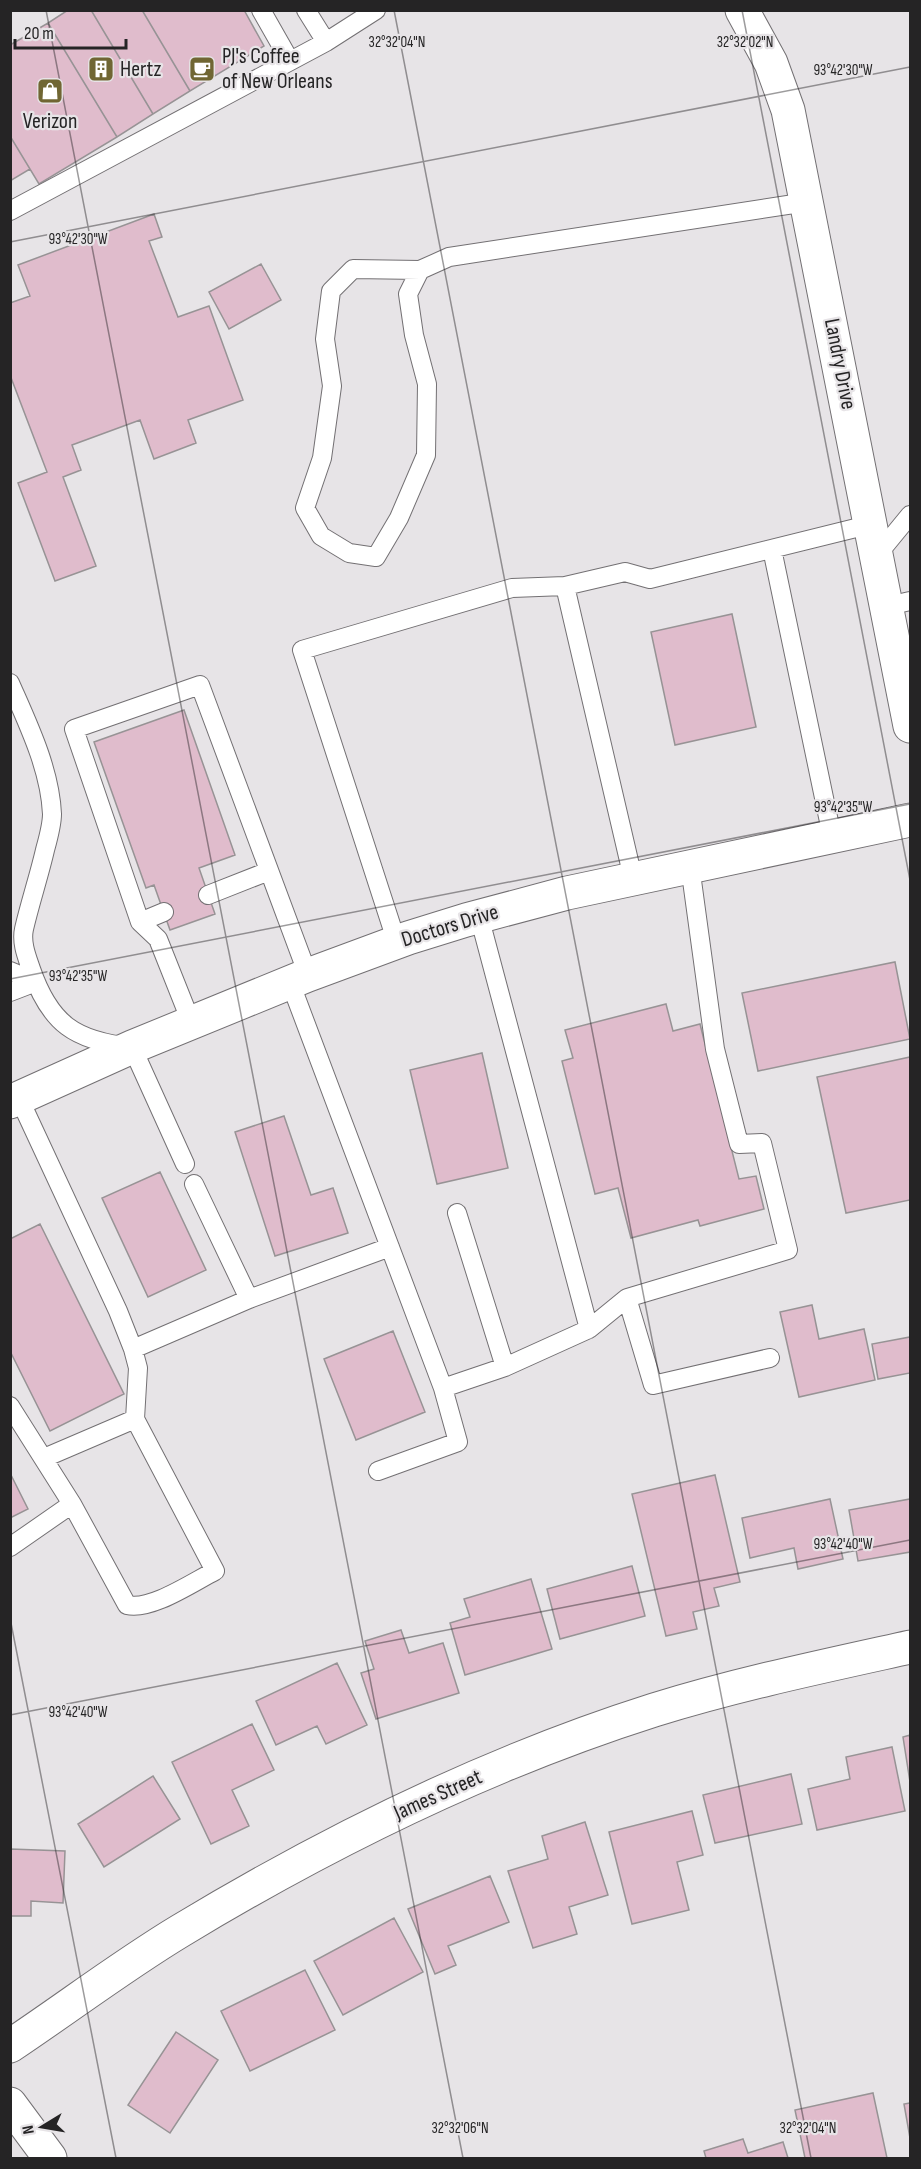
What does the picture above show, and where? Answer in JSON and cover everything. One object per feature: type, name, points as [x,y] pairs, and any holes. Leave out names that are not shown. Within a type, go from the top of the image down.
[{"type":"street","name":"Landry Drive","points":[[742,10],[771,63],[788,110],[875,539],[899,604],[910,718]]},
{"type":"street","name":"Doctors Drive","points":[[15,1100],[132,1047],[299,979],[479,916],[567,892],[910,820]]},
{"type":"street","name":"James Street","points":[[10,2046],[179,1932],[311,1857],[375,1823],[438,1794],[512,1762],[654,1710],[789,1673],[910,1647]]},
{"type":"street","points":[[10,2104],[50,2158]]},
{"type":"lane","points":[[261,10],[291,61]]},
{"type":"lane","points":[[306,10],[326,42]]},
{"type":"lane","points":[[10,211],[326,42],[376,10]]},
{"type":"lane","points":[[420,270],[408,294],[414,334],[427,384],[426,455],[399,518],[376,557],[349,553],[321,536],[305,508],[322,458],[332,386],[325,339],[331,291],[353,269],[420,270],[449,257],[807,202]]},
{"type":"lane","points":[[397,943],[302,650],[513,588],[565,586],[625,573],[650,579],[772,549],[875,539],[910,516]]},
{"type":"lane","points":[[772,549],[832,836]]},
{"type":"lane","points":[[565,586],[633,878]]},
{"type":"lane","points":[[10,683],[48,779],[52,815],[48,840],[23,932],[24,950],[49,1010],[76,1032],[103,1044],[132,1047],[185,1164]]},
{"type":"lane","points":[[191,1022],[158,939],[141,922],[74,729],[200,685],[269,871],[299,979],[390,1247],[443,1388],[458,1442],[378,1471]]},
{"type":"lane","points":[[443,1388],[505,1366],[589,1329],[627,1298],[788,1250],[762,1143],[740,1144],[718,1060],[690,866]]},
{"type":"lane","points":[[208,895],[269,871]]},
{"type":"lane","points":[[141,922],[164,912]]},
{"type":"lane","points":[[479,916],[589,1329]]},
{"type":"lane","points":[[10,971],[36,982]]},
{"type":"lane","points":[[10,992],[36,982]]},
{"type":"lane","points":[[10,1406],[72,1504],[127,1605],[154,1602],[215,1571],[135,1419],[138,1368],[133,1349],[118,1311],[15,1100]]},
{"type":"lane","points":[[194,1184],[249,1299]]},
{"type":"lane","points":[[457,1213],[505,1366]]},
{"type":"lane","points":[[133,1349],[249,1299],[390,1247]]},
{"type":"lane","points":[[627,1298],[653,1385],[770,1358]]},
{"type":"lane","points":[[44,1458],[135,1419]]},
{"type":"lane","points":[[10,1548],[72,1504]]},
{"type":"building","name":"Hertz","points":[[68,10],[91,10],[153,114],[117,137],[48,23]]},
{"type":"building","points":[[91,10],[142,10],[190,91],[153,114]]},
{"type":"building","name":"PJ's Coffee of New Orleans","points":[[142,10],[244,10],[264,46],[190,91]]},
{"type":"building","name":"Verizon","points":[[48,23],[117,137],[39,184],[10,136],[10,45]]},
{"type":"building","points":[[10,136],[30,169],[10,181]]},
{"type":"building","points":[[154,214],[162,237],[149,241],[178,317],[209,306],[243,400],[188,420],[196,443],[154,459],[140,420],[72,445],[81,470],[63,477],[96,566],[55,581],[18,483],[47,472],[10,375],[10,303],[30,296],[18,265]]},
{"type":"building","points":[[261,264],[281,300],[229,329],[209,292]]},
{"type":"building","points":[[732,614],[756,727],[675,745],[651,632]]},
{"type":"building","points":[[184,710],[235,855],[199,868],[215,914],[170,930],[154,885],[146,888],[94,742]]},
{"type":"building","points":[[895,962],[910,1039],[758,1071],[742,993]]},
{"type":"building","points":[[666,1004],[673,1031],[700,1024],[739,1179],[756,1176],[764,1209],[700,1226],[698,1220],[631,1238],[618,1188],[595,1194],[562,1061],[573,1058],[565,1030]]},
{"type":"building","points":[[482,1053],[508,1168],[437,1184],[410,1070]]},
{"type":"building","points":[[910,1057],[910,1200],[846,1213],[817,1077]]},
{"type":"building","points":[[284,1116],[311,1195],[333,1188],[348,1233],[275,1256],[235,1132]]},
{"type":"building","points":[[160,1172],[206,1270],[148,1297],[102,1198]]},
{"type":"building","points":[[40,1224],[124,1394],[50,1431],[10,1351],[10,1239]]},
{"type":"building","points":[[812,1305],[819,1339],[864,1329],[875,1380],[799,1397],[780,1312]]},
{"type":"building","points":[[393,1331],[425,1412],[356,1440],[324,1359]]},
{"type":"building","points":[[910,1337],[910,1373],[878,1379],[872,1344]]},
{"type":"building","points":[[10,1473],[28,1509],[10,1518]]},
{"type":"building","points":[[715,1475],[740,1582],[714,1588],[719,1606],[693,1612],[697,1629],[666,1636],[632,1494]]},
{"type":"building","points":[[830,1499],[843,1559],[798,1569],[794,1548],[750,1558],[742,1518]]},
{"type":"building","points":[[910,1499],[910,1552],[858,1561],[849,1510]]},
{"type":"building","points":[[632,1566],[645,1616],[560,1639],[547,1589]]},
{"type":"building","points":[[531,1579],[552,1649],[465,1675],[450,1623],[470,1617],[464,1599]]},
{"type":"building","points":[[401,1630],[409,1653],[443,1643],[459,1693],[376,1719],[361,1673],[374,1669],[365,1641]]},
{"type":"building","points":[[337,1663],[367,1725],[326,1744],[317,1726],[276,1745],[256,1701]]},
{"type":"building","points":[[252,1724],[274,1770],[232,1790],[249,1826],[211,1844],[172,1762]]},
{"type":"building","points":[[910,1735],[910,1782],[903,1737]]},
{"type":"building","points":[[892,1747],[905,1811],[817,1830],[808,1789],[850,1779],[846,1757]]},
{"type":"building","points":[[791,1774],[802,1824],[715,1843],[703,1795]]},
{"type":"building","points":[[153,1776],[180,1819],[104,1867],[78,1824]]},
{"type":"building","points":[[692,1811],[703,1855],[677,1862],[689,1910],[632,1924],[609,1832]]},
{"type":"building","points":[[585,1822],[608,1895],[569,1907],[577,1934],[533,1948],[508,1871],[548,1859],[542,1836]]},
{"type":"building","points":[[10,1849],[65,1851],[63,1903],[31,1901],[31,1916],[10,1916]]},
{"type":"building","points":[[490,1876],[509,1922],[448,1946],[456,1965],[435,1974],[408,1909]]},
{"type":"building","points":[[394,1918],[423,1972],[343,2015],[314,1961]]},
{"type":"building","points":[[305,1970],[335,2030],[250,2071],[221,2011]]},
{"type":"building","points":[[176,2032],[218,2060],[170,2133],[128,2105]]},
{"type":"building","points":[[873,2093],[887,2158],[805,2158],[795,2110]]},
{"type":"building","points":[[910,2103],[910,2138],[904,2104]]},
{"type":"building","points":[[743,2139],[748,2153],[783,2142],[788,2158],[706,2158],[704,2151]]},
{"type":"place","name":"Hertz","points":[[101,69]]},
{"type":"place","name":"PJ's Coffee of New Orleans","points":[[202,69]]},
{"type":"place","name":"Verizon","points":[[50,91]]}]
